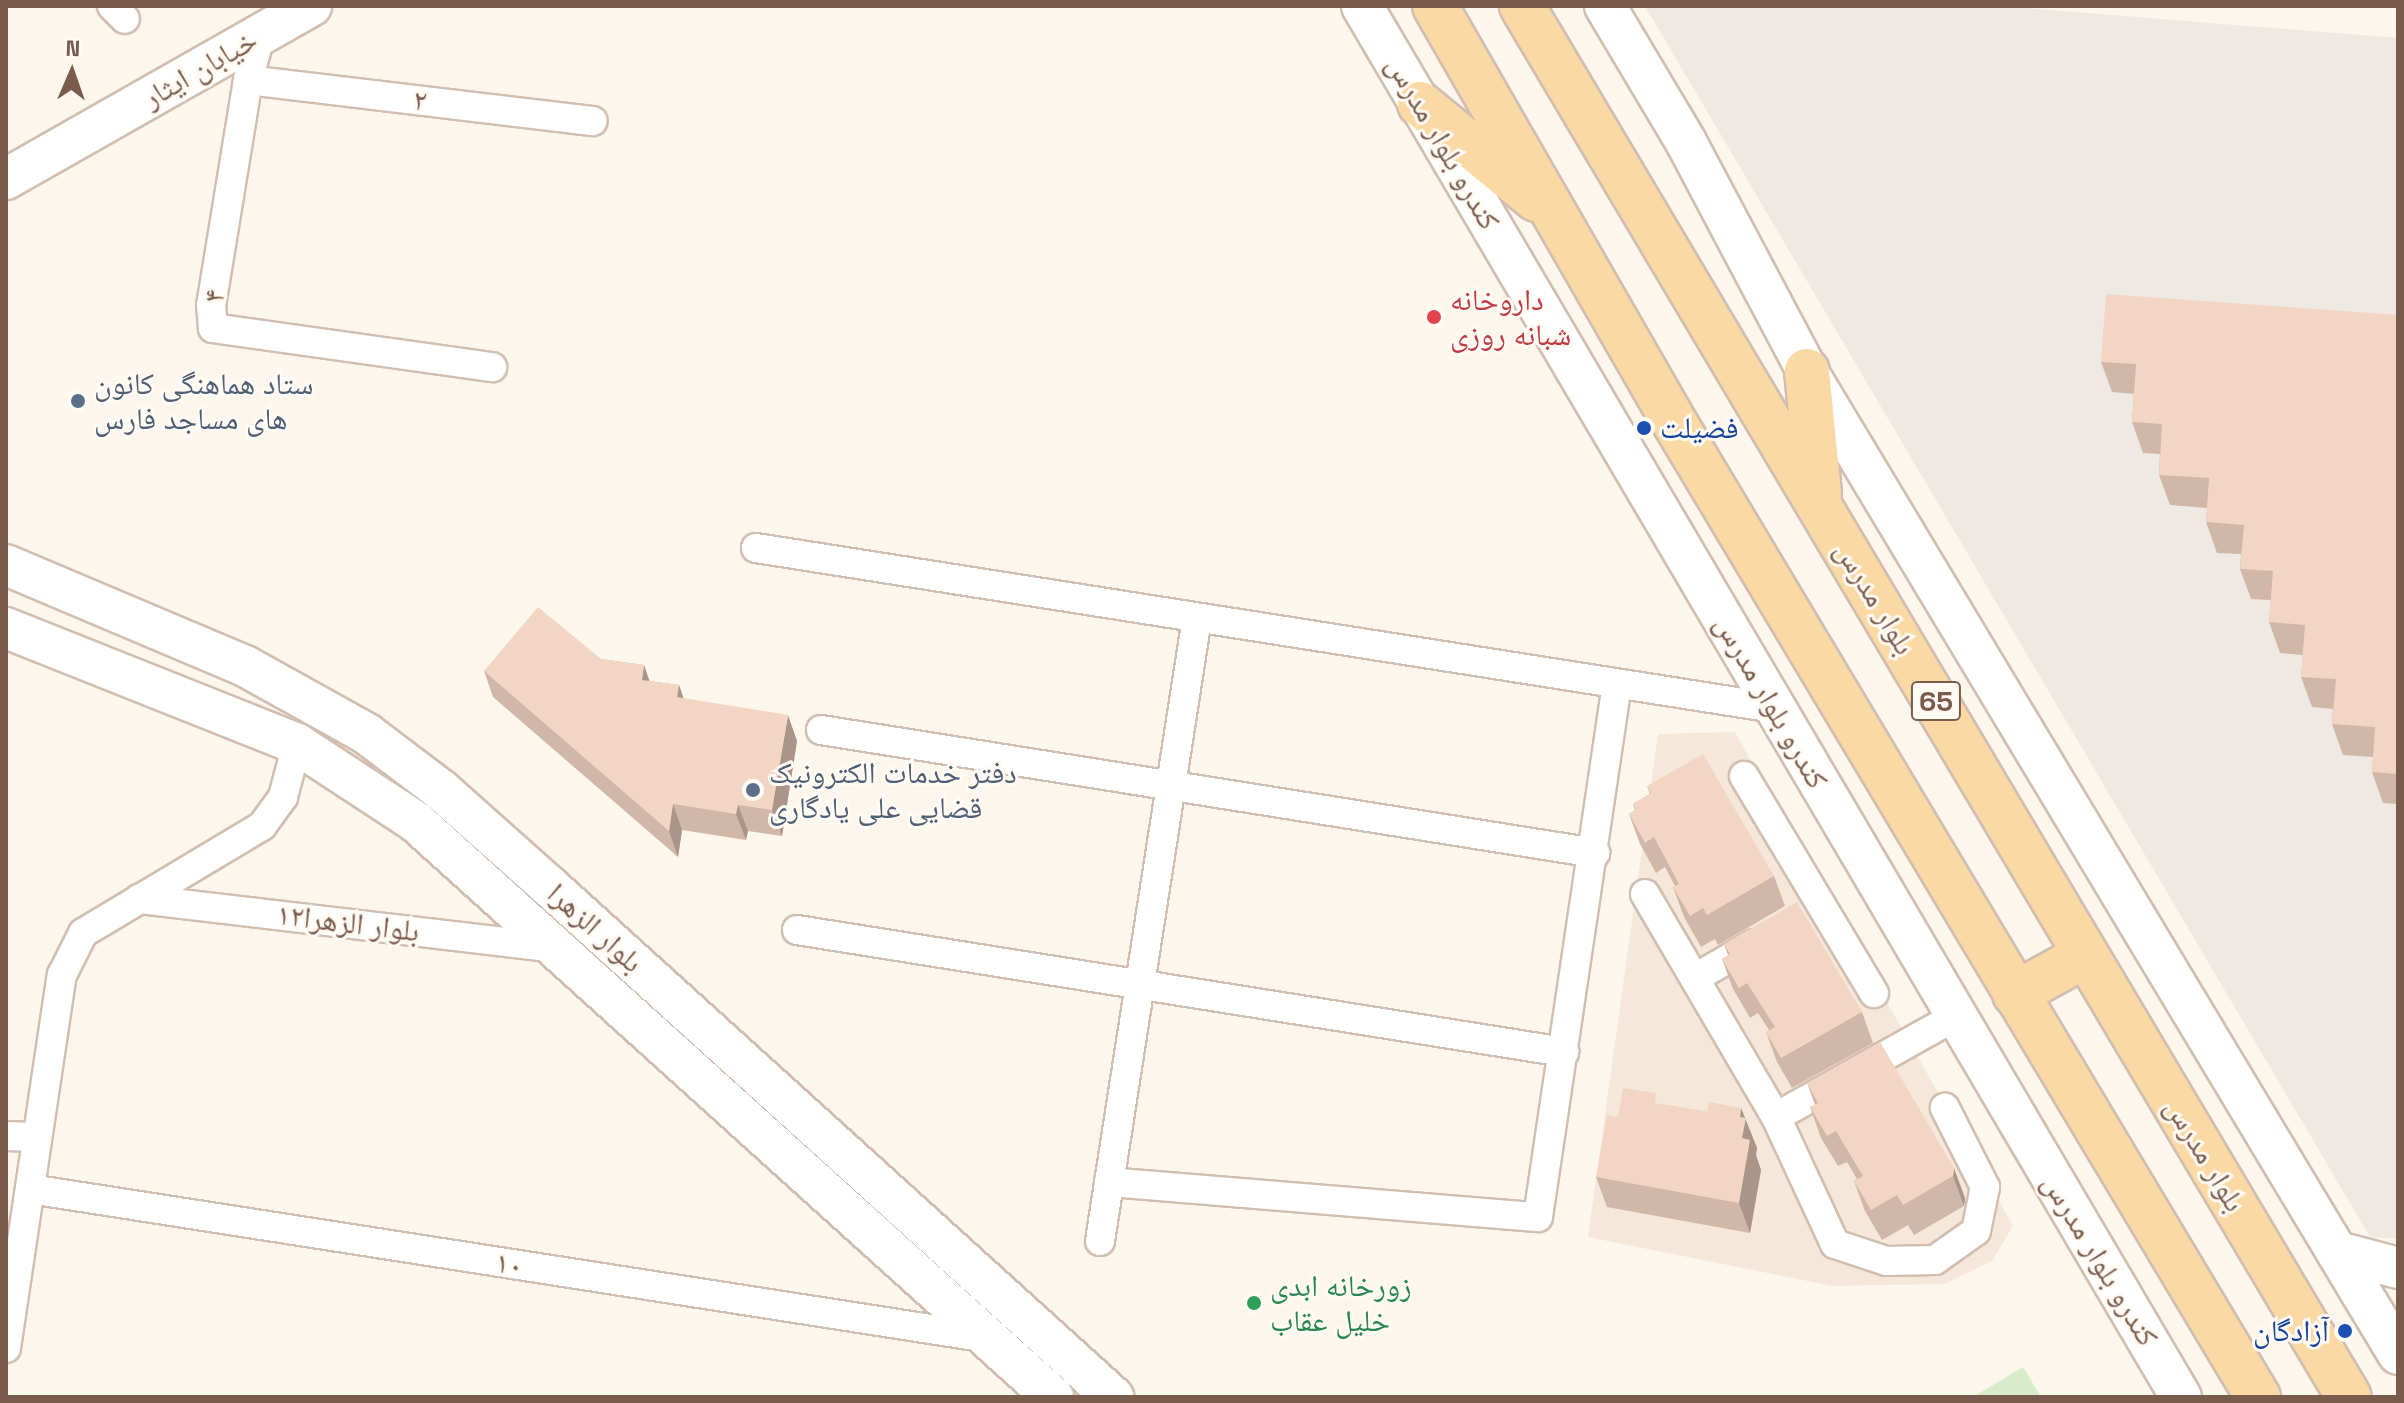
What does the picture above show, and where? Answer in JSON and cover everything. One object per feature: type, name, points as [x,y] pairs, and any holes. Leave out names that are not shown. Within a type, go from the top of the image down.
[{"type":"main road","name":"خیابان ایثار","points":[[6,179],[311,6]]},
{"type":"main road","name":"کندرو بلوار مدرس","points":[[1362,6],[2181,1397]]},
{"type":"main road","points":[[1435,6],[1560,218],[1670,415],[2258,1397]]},
{"type":"main road","name":"بلوار مدرس","points":[[1522,6],[2349,1397]]},
{"type":"main road","points":[[1605,6],[1686,142],[1807,371],[2398,1354]]},
{"type":"main road","points":[[1420,104],[1560,218]]},
{"type":"main road","points":[[1807,371],[1820,503]]},
{"type":"main road","name":"بلوار الزهرا","points":[[6,565],[245,666],[367,734],[496,838],[1113,1397]]},
{"type":"main road","name":"بلوار الزهرا","points":[[6,628],[297,744],[416,822],[1053,1397]]},
{"type":"main road","points":[[2015,994],[2086,955]]},
{"type":"main road","points":[[2338,1252],[2398,1268]]},
{"type":"main road","points":[[2214,1323],[2226,1397]]},
{"type":"street","name":"۴","points":[[261,34],[248,80],[211,305],[213,328],[492,367]]},
{"type":"street","name":"۲","points":[[248,80],[593,121]]},
{"type":"street","points":[[756,548],[1774,708]]},
{"type":"street","points":[[1100,1241],[1197,618]]},
{"type":"street","points":[[1109,1182],[1538,1217],[1595,853],[1617,684]]},
{"type":"street","points":[[821,730],[1595,853]]},
{"type":"street","points":[[6,1348],[62,975],[83,933],[262,826],[283,797],[297,744]]},
{"type":"street","points":[[1744,776],[1874,993]]},
{"type":"street","points":[[1645,894],[1776,1117],[1835,1244],[1886,1261],[1935,1260],[1976,1231],[1985,1187],[1945,1108]]},
{"type":"street","name":"بلوار الزهرا۱۲","points":[[139,899],[558,948]]},
{"type":"street","points":[[1695,978],[1821,905]]},
{"type":"street","points":[[797,930],[1564,1052]]},
{"type":"street","points":[[1776,1117],[1956,1016]]},
{"type":"street","points":[[6,1136],[37,1137]]},
{"type":"street","name":"۱۰","points":[[30,1189],[988,1338]]},
{"type":"shaded area","points":[[1645,6],[2001,6],[2398,38],[2398,1239],[2370,1237]]},
{"type":"shaded area","points":[[1735,732],[2013,1226],[1992,1261],[1944,1284],[1833,1286],[1588,1237],[1658,734]]},
{"type":"green space","points":[[2023,1367],[2041,1397],[1973,1397]]},
{"type":"building","points":[[2106,294],[2398,315],[2398,774],[2372,772],[2375,727],[2332,724],[2336,679],[2301,677],[2305,625],[2269,622],[2273,571],[2240,569],[2244,525],[2206,522],[2209,478],[2159,475],[2162,424],[2132,422],[2136,364],[2101,362]]},
{"type":"building","points":[[538,607],[601,659],[644,665],[642,680],[679,685],[677,697],[788,715],[772,810],[738,805],[736,814],[673,804],[669,831],[484,671]]},
{"type":"building","points":[[1703,754],[1774,876],[1707,915],[1703,908],[1690,916],[1673,887],[1679,884],[1654,837],[1645,843],[1629,814],[1636,809],[1633,804],[1651,793],[1647,786]]},
{"type":"building","points":[[1797,902],[1862,1012],[1781,1058],[1766,1032],[1775,1027],[1747,983],[1739,988],[1722,959],[1730,954],[1724,944]]},
{"type":"building","points":[[1880,1042],[1954,1168],[1953,1176],[1903,1205],[1897,1195],[1871,1210],[1854,1181],[1863,1176],[1836,1131],[1827,1136],[1810,1107],[1818,1103],[1807,1083]]},
{"type":"building","points":[[1623,1088],[1656,1093],[1655,1103],[1707,1112],[1709,1102],[1741,1108],[1740,1117],[1746,1118],[1742,1138],[1750,1140],[1739,1203],[1596,1177],[1607,1115],[1618,1117]]},
{"type":"place","name":"داروخانه شبانه روزی","points":[[1434,317]]},
{"type":"place","name":"ستاد هماهنگی کانون های مساجد فارس","points":[[78,401]]},
{"type":"place","name":"فضیلت","points":[[1644,428]]},
{"type":"place","name":"دفتر خدمات الکترونیک قضایی علی یادگاری","points":[[753,790]]},
{"type":"place","name":"زورخانه ابدی خلیل عقاب","points":[[1254,1303]]},
{"type":"place","name":"آزادگان","points":[[2345,1331]]}]
